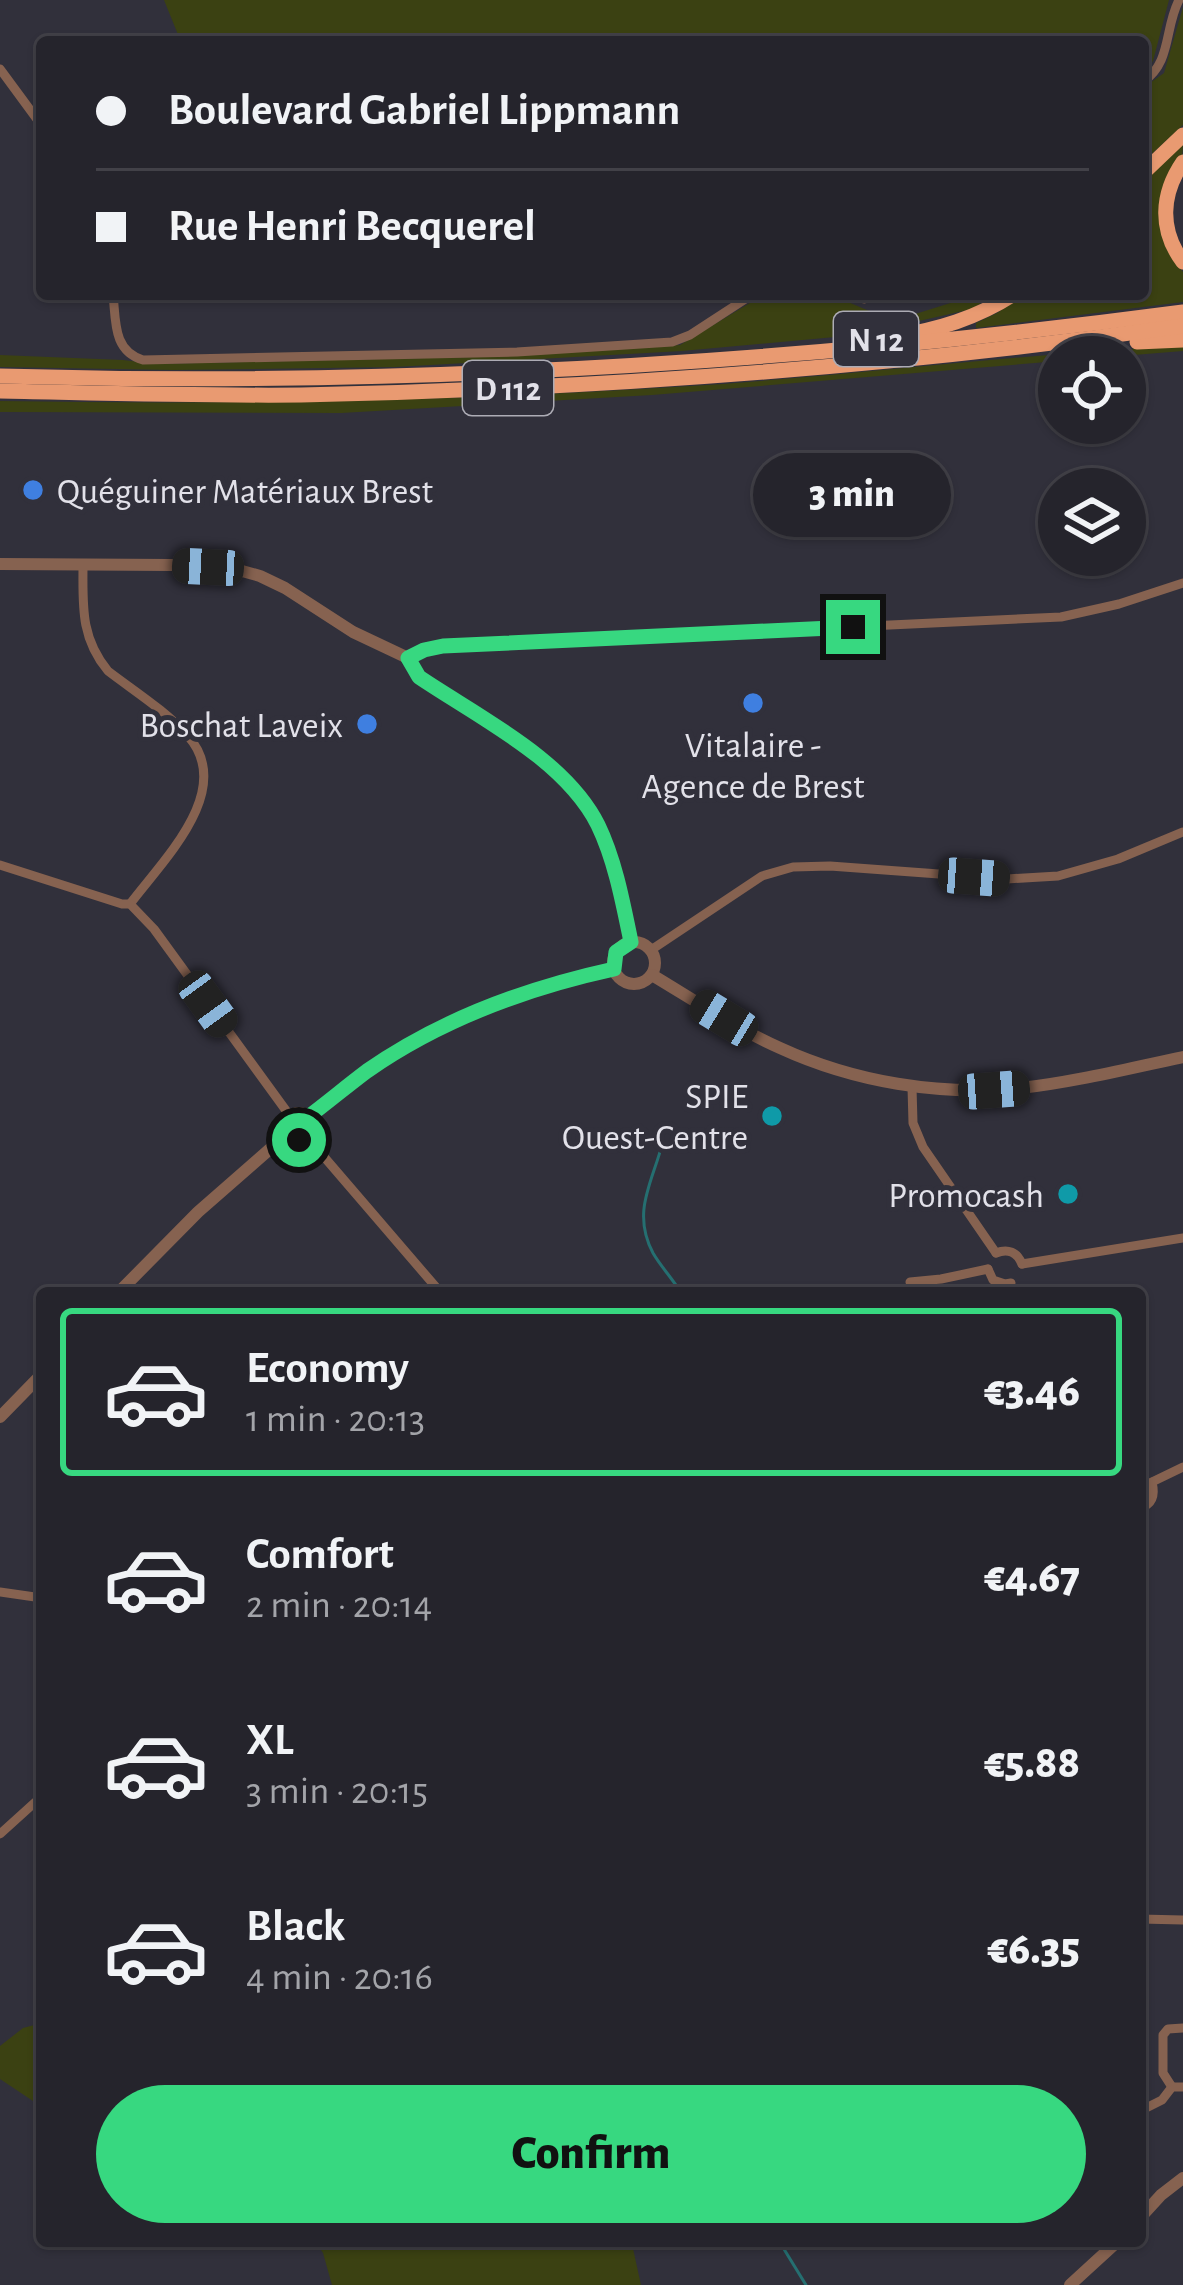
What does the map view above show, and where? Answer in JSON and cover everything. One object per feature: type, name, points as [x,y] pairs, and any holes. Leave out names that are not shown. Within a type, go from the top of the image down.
[{"type":"highway","points":[[1149,167],[1183,135]]},
{"type":"highway","points":[[1183,162],[1171,181],[1165,218],[1168,236],[1183,262]]},
{"type":"highway","name":"N 12","points":[[731,360],[950,326],[984,314],[1005,300]]},
{"type":"highway","name":"D 112","points":[[0,376],[335,379],[519,373],[731,360],[1183,312]]},
{"type":"highway","points":[[1014,348],[1183,326]]},
{"type":"highway","points":[[1014,348],[1183,340]]},
{"type":"highway","name":"D 112","points":[[0,391],[298,395],[477,389],[717,376],[1014,348]]},
{"type":"street","points":[[1149,78],[1164,58],[1179,0]]},
{"type":"street","points":[[0,69],[36,118]]},
{"type":"street","points":[[114,300],[119,345],[128,356],[143,360],[517,352],[672,342],[744,300]]},
{"type":"street","points":[[0,564],[221,568],[260,576],[353,632],[408,658],[419,677],[560,774],[583,801],[608,853],[631,942]]},
{"type":"street","points":[[83,564],[83,624],[100,661],[189,737],[205,764],[202,799],[188,828],[130,904]]},
{"type":"street","points":[[408,658],[443,646],[1060,617],[1183,583]]},
{"type":"street","points":[[651,950],[762,876],[793,867],[1007,879],[1058,876],[1118,859],[1183,832]]},
{"type":"street","points":[[0,865],[130,904],[154,929],[290,1116]]},
{"type":"street","points":[[631,942],[651,950],[656,963],[652,975],[635,985],[622,981],[614,969],[616,952],[631,942]]},
{"type":"street","points":[[308,1117],[370,1070],[436,1031],[524,992],[614,969]]},
{"type":"street","points":[[652,975],[808,1060],[912,1087],[1025,1088],[1183,1058]]},
{"type":"street","points":[[912,1087],[913,1123],[923,1148],[996,1253]]},
{"type":"street","points":[[302,1113],[308,1117],[312,1125],[307,1137],[294,1139],[287,1134],[290,1116],[302,1113]]},
{"type":"street","points":[[124,1287],[198,1212],[287,1134]]},
{"type":"street","points":[[307,1137],[436,1287]]},
{"type":"street","points":[[1022,1264],[1183,1238]]},
{"type":"street","points":[[1010,1287],[993,1280],[988,1269],[991,1257],[1009,1250],[1022,1264],[1013,1287]]},
{"type":"street","points":[[910,1282],[988,1269]]},
{"type":"street","points":[[0,1417],[36,1379]]},
{"type":"street","points":[[1152,1482],[1183,1467]]},
{"type":"street","points":[[1146,1478],[1152,1482]]},
{"type":"street","points":[[1146,1504],[1152,1500],[1152,1482]]},
{"type":"street","points":[[0,1592],[36,1597]]},
{"type":"street","points":[[0,1834],[36,1801]]},
{"type":"street","points":[[1146,1919],[1183,1920]]},
{"type":"street","points":[[1146,2107],[1178,2087],[1163,2073],[1163,2035],[1168,2029],[1183,2028]]},
{"type":"street","points":[[1146,2211],[1183,2178]]},
{"type":"street","points":[[1070,2285],[1111,2247]]},
{"type":"green space","points":[[164,0],[1169,0],[1149,66],[1149,36],[179,36]]},
{"type":"green space","points":[[1183,7],[1183,125],[1149,156],[1149,84],[1164,73]]},
{"type":"green space","points":[[1183,143],[1162,221],[1169,253],[1183,272],[1183,302],[976,328],[976,323],[1016,300],[1149,300],[1149,175]]},
{"type":"green space","points":[[755,300],[843,300],[893,321],[960,300],[986,300],[972,309],[857,335],[682,351],[395,367],[0,367],[0,355],[155,364],[473,357],[680,345]]},
{"type":"green space","points":[[1183,346],[1183,351],[1146,354],[1146,348]]},
{"type":"green space","points":[[1038,356],[1038,363],[652,395],[341,413],[0,412],[0,401],[337,401],[738,383]]},
{"type":"green space","points":[[36,2025],[36,2103],[0,2079],[0,2046],[23,2028]]},
{"type":"green space","points":[[319,2247],[633,2247],[641,2285],[332,2285]]},
{"type":"waterway","points":[[663,1141],[646,1197],[644,1224],[653,1253],[677,1287]]},
{"type":"waterway","points":[[783,2247],[806,2285]]},
{"type":"place","name":"Quéguiner Matériaux Brest","points":[[33,490]]},
{"type":"place","name":"Vitalaire - Agence de Brest","points":[[753,703]]},
{"type":"place","name":"Boschat Laveix","points":[[367,724]]},
{"type":"place","name":"SPIE Ouest-Centre","points":[[772,1116]]},
{"type":"place","name":"Promocash","points":[[1068,1194]]},
{"type":"route","points":[[299,1140],[312,1129],[308,1117],[370,1070],[436,1031],[524,992],[614,969],[616,952],[631,942],[608,853],[583,801],[560,774],[419,677],[408,658],[443,646],[853,627]]}]
